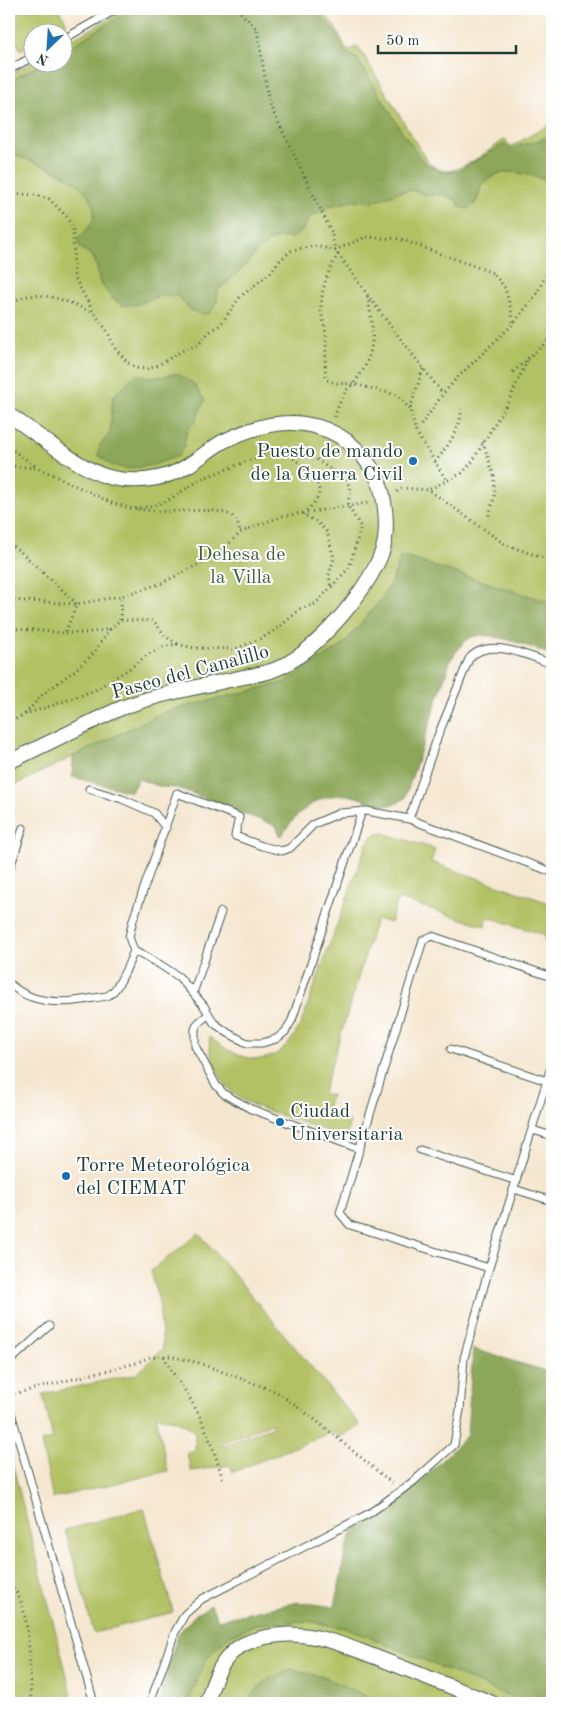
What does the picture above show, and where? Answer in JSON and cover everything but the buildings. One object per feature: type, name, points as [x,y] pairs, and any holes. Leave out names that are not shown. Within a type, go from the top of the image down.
[{"type":"street","name":"Paseo del Canalillo","points":[[9,416],[76,461],[102,475],[118,480],[136,481],[168,475],[186,468],[221,443],[247,431],[280,422],[306,424],[330,432],[353,445],[371,466],[380,484],[386,529],[382,551],[372,572],[358,594],[309,649],[292,662],[271,671],[157,696],[122,707],[9,762]]},
{"type":"street","points":[[206,1703],[212,1684],[221,1667],[229,1656],[242,1645],[259,1638],[298,1635],[327,1640],[360,1651],[492,1703]]},
{"type":"lane","points":[[72,34],[117,9]]},
{"type":"lane","points":[[9,70],[22,63]]},
{"type":"lane","points":[[409,819],[439,733],[469,658],[475,651],[490,648],[509,649],[552,664]]},
{"type":"lane","points":[[89,789],[122,799],[154,813],[166,828]]},
{"type":"lane","points":[[362,811],[292,1020],[285,1032],[276,1039],[262,1043],[247,1043],[220,1028],[178,977],[159,964],[134,951],[128,938],[177,793],[239,817],[235,836],[282,851],[290,848],[314,824],[340,813],[362,811],[368,811],[409,819],[552,872]]},
{"type":"lane","points":[[9,872],[23,828]]},
{"type":"lane","points":[[193,993],[222,912]]},
{"type":"lane","points":[[489,1268],[350,1225],[340,1213],[423,940],[432,936],[552,977]]},
{"type":"lane","points":[[9,983],[16,990],[43,1001],[77,1002],[109,994],[122,978],[134,951]]},
{"type":"lane","points":[[209,1014],[198,1023],[195,1029],[195,1046],[216,1085],[224,1094],[251,1109],[360,1149]]},
{"type":"lane","points":[[450,1049],[548,1080]]},
{"type":"lane","points":[[150,1703],[175,1632],[185,1614],[202,1599],[370,1513],[414,1481],[454,1445],[460,1410],[464,1358],[489,1268],[552,1064]]},
{"type":"lane","points":[[533,1130],[552,1136]]},
{"type":"lane","points":[[420,1150],[517,1181]]},
{"type":"lane","points":[[514,1189],[552,1201]]},
{"type":"lane","points":[[9,1362],[49,1326]]},
{"type":"lane","points":[[9,1406],[94,1703]]},
{"type":"path","points":[[237,9],[257,29],[269,103],[331,230],[335,250],[443,394]]},
{"type":"path","points":[[9,196],[19,194],[36,195],[49,199],[67,217],[73,229],[74,277],[94,313],[108,332],[114,347],[128,363],[137,368],[145,369],[155,366],[185,349],[199,344],[209,332],[220,325],[240,297],[270,272],[292,250],[314,246],[335,250],[366,237],[400,239],[493,274],[505,288],[513,324]]},
{"type":"path","points":[[338,254],[330,267],[324,285],[321,311],[326,338],[324,369],[327,380],[335,383],[354,384],[397,395],[410,409],[416,432],[447,481]]},
{"type":"path","points":[[421,425],[443,394],[467,367],[513,324],[536,295],[552,264]]},
{"type":"path","points":[[330,432],[337,408],[346,391],[354,384],[362,371],[374,342],[366,291]]},
{"type":"path","points":[[9,305],[23,296],[33,295],[59,299],[94,313]]},
{"type":"path","points":[[513,372],[551,336]]},
{"type":"path","points":[[9,600],[77,604],[122,596],[162,583],[217,554],[240,533],[283,516],[383,500],[403,488],[429,490],[462,474],[472,462],[482,442],[510,398],[529,357]]},
{"type":"path","points":[[410,409],[423,368]]},
{"type":"path","points":[[9,380],[9,388]]},
{"type":"path","points":[[435,462],[447,448],[462,418],[461,408]]},
{"type":"path","points":[[482,442],[494,476],[495,495],[488,518]]},
{"type":"path","points":[[9,448],[38,468]]},
{"type":"path","points":[[284,453],[293,457],[306,469],[318,485],[319,492],[317,498],[303,514]]},
{"type":"path","points":[[429,490],[506,545],[552,562]]},
{"type":"path","points":[[120,620],[154,621],[164,636],[178,644],[194,648],[235,649],[257,640],[277,629],[300,609],[315,604],[348,568],[361,527],[348,506]]},
{"type":"path","points":[[133,509],[152,511],[193,510],[224,513],[236,521],[240,533]]},
{"type":"path","points":[[303,514],[317,522],[327,532],[334,558],[329,575],[331,588]]},
{"type":"path","points":[[9,543],[77,604]]},
{"type":"path","points":[[25,714],[42,694],[74,671],[92,655],[110,629],[120,620],[122,596]]},
{"type":"path","points":[[65,633],[77,604]]},
{"type":"path","points":[[9,628],[65,633],[86,633],[110,629]]},
{"type":"path","points":[[9,723],[25,714],[95,690],[132,668],[147,655],[162,647],[178,644]]},
{"type":"path","points":[[164,1356],[169,1368],[192,1401],[218,1459],[224,1481]]},
{"type":"path","points":[[9,1395],[136,1363],[150,1357],[164,1356],[199,1363],[277,1392],[313,1418],[394,1485]]},
{"type":"path","points":[[9,1586],[15,1591],[23,1607],[28,1631],[31,1703]]},
{"type":"path","points":[[9,1699],[12,1703]]},
{"type":"green space","points":[[9,9],[59,9],[66,22],[22,22],[21,50],[9,30]]},
{"type":"green space","points":[[127,9],[132,9],[72,46],[72,39]]},
{"type":"green space","points":[[132,9],[303,9],[321,16],[336,33],[346,53],[358,59],[404,135],[425,164],[444,173],[459,171],[504,144],[510,149],[542,140],[552,134],[552,181],[510,172],[497,174],[481,185],[476,201],[467,209],[460,207],[456,200],[443,194],[426,195],[412,190],[399,192],[372,202],[358,200],[332,205],[310,217],[303,230],[292,238],[282,237],[271,240],[256,252],[240,271],[218,290],[217,301],[210,313],[195,312],[177,295],[155,297],[139,304],[123,306],[113,299],[100,283],[93,256],[79,247],[78,238],[93,220],[94,207],[88,195],[78,185],[50,168],[9,154],[9,81],[26,72],[72,72],[72,46]]},
{"type":"green space","points":[[303,9],[320,13],[332,22],[348,51],[358,46],[427,161],[439,169],[444,171],[454,170],[477,158],[505,139],[510,147],[552,123],[552,134],[542,140],[510,149],[504,144],[459,171],[444,173],[425,164],[346,53],[336,33],[321,16]]},
{"type":"green space","points":[[22,68],[22,72],[26,72],[9,81],[9,76]]},
{"type":"green space","name":"Dehesa de la Villa","points":[[9,154],[50,168],[78,185],[88,195],[94,207],[93,220],[78,238],[93,258],[100,283],[139,304],[155,297],[177,295],[191,311],[217,301],[218,290],[240,271],[256,252],[271,240],[282,237],[292,238],[303,230],[310,217],[332,205],[358,200],[372,202],[399,192],[412,190],[426,195],[442,194],[474,205],[478,199],[481,185],[497,174],[510,172],[552,181],[552,603],[401,556],[392,581],[382,598],[342,646],[286,682],[164,712],[9,788]]},
{"type":"green space","points":[[176,373],[193,383],[205,400],[195,422],[187,430],[184,447],[178,456],[153,465],[127,469],[111,465],[98,455],[100,445],[110,433],[113,396],[136,374],[156,377]]},
{"type":"green space","points":[[401,556],[552,603],[552,655],[498,637],[477,636],[470,638],[464,643],[450,661],[405,798],[401,801],[395,804],[383,805],[346,795],[335,795],[325,798],[307,807],[281,837],[276,826],[179,788],[161,787],[138,779],[131,792],[72,777],[73,757],[164,712],[286,682],[342,646],[382,598],[392,581]]},
{"type":"green space","points":[[384,833],[435,849],[431,862],[552,904],[552,943],[544,940],[545,935],[488,917],[485,926],[398,899],[390,923],[376,919],[323,1093],[331,1095],[326,1113],[350,1121],[347,1134],[344,1136],[259,1108],[237,1096],[226,1085],[217,1070],[211,1054],[209,1038],[237,1054],[262,1059],[273,1056],[293,1038],[301,1023],[367,843],[374,836]]},
{"type":"green space","points":[[199,1233],[360,1425],[339,1438],[332,1432],[233,1472],[230,1465],[191,1471],[187,1453],[195,1450],[195,1432],[172,1419],[156,1416],[168,1471],[53,1498],[41,1442],[53,1439],[43,1394],[137,1374],[163,1348],[159,1302],[151,1271]],"holes":[[[271,1423],[273,1426],[223,1446],[221,1443]]]},
{"type":"green space","points":[[473,1349],[552,1373],[552,1703],[525,1703],[350,1629],[307,1621],[256,1624],[229,1636],[206,1659],[188,1703],[160,1703],[161,1691],[178,1634],[195,1615],[211,1605],[218,1620],[298,1602],[335,1607],[346,1548],[355,1529],[381,1516],[414,1488],[467,1435]]},
{"type":"green space","points":[[9,1451],[74,1703],[9,1703]]},
{"type":"green space","points":[[144,1508],[173,1612],[94,1633],[65,1530]]},
{"type":"green space","points":[[307,1621],[350,1629],[525,1703],[188,1703],[206,1659],[229,1636],[256,1624]]},
{"type":"green space","points":[[291,1669],[324,1677],[382,1703],[245,1703],[265,1681]]},
{"type":"place","name":"Puesto de mando de la Guerra Civil","points":[[413,461]]},
{"type":"place","name":"Ciudad Universitaria","points":[[280,1122]]},
{"type":"place","name":"Torre Meteorológica del CIEMAT","points":[[66,1176]]}]
